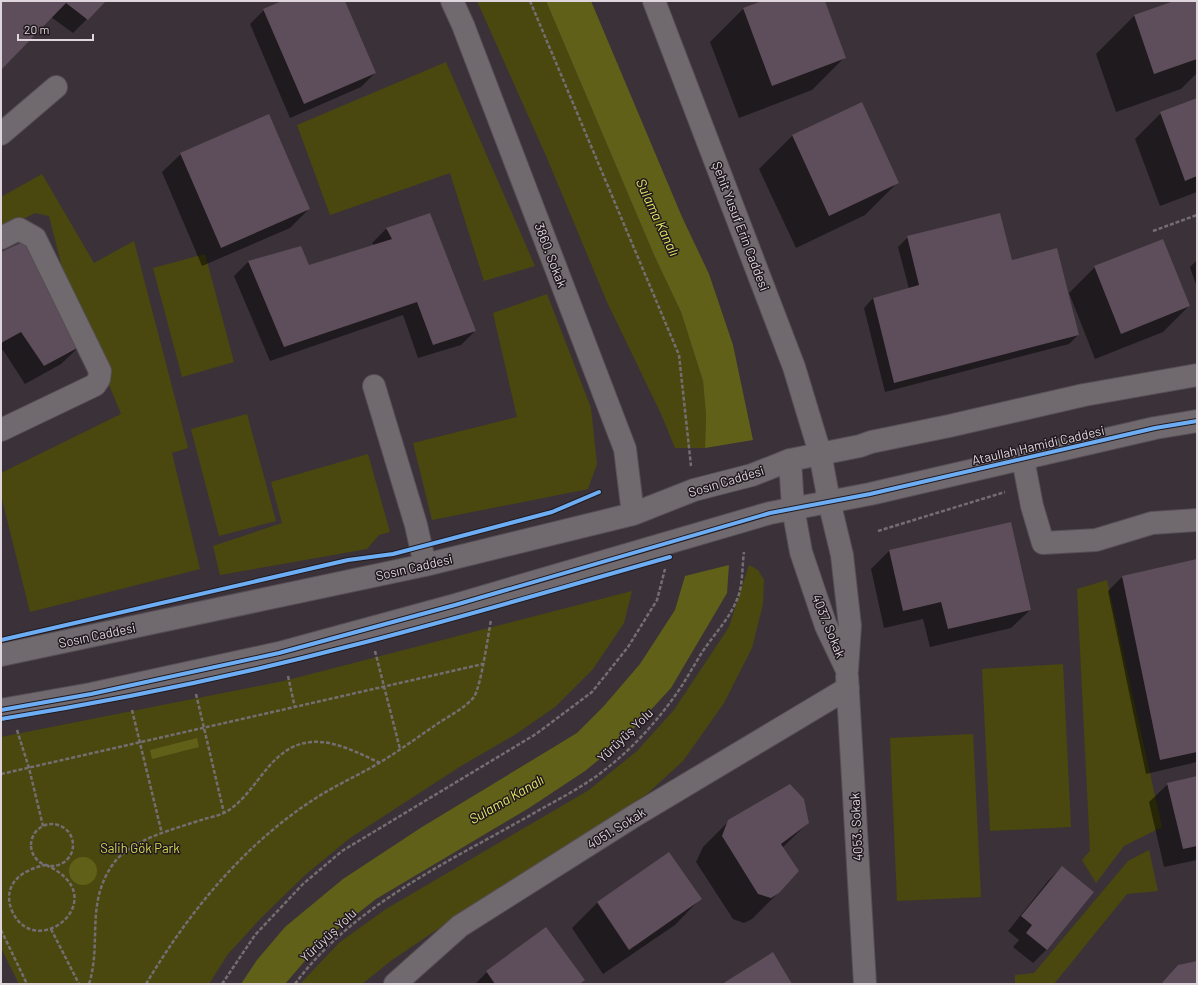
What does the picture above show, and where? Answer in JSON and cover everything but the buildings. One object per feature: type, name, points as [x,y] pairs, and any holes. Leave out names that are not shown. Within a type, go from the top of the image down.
[{"type":"street","name":"3860. Sokak","points":[[452,1],[463,25],[625,449],[633,514]]},
{"type":"street","name":"Şehit Yusuf Erin Caddesi","points":[[654,1],[794,367],[820,453]]},
{"type":"street","points":[[1,134],[56,87]]},
{"type":"street","points":[[1,238],[19,229],[28,232],[35,238],[100,371],[99,379],[96,385],[1,430]]},
{"type":"street","points":[[820,453],[860,446],[871,442],[1084,395],[1197,375]]},
{"type":"street","points":[[374,386],[416,525],[425,565]]},
{"type":"street","name":"Ataullah Hamidi Caddesi","points":[[1,710],[90,694],[279,653],[455,605],[682,537],[793,508],[885,490],[1155,428],[1197,421]]},
{"type":"street","name":"Sosın Caddesi","points":[[1,655],[425,565],[633,514],[701,488],[752,475],[790,460],[820,453]]},
{"type":"street","name":"4037. Sokak","points":[[820,453],[829,501],[842,555],[850,626],[848,679]]},
{"type":"street","points":[[1023,459],[1032,506],[1043,543],[1096,540],[1152,523],[1197,520]]},
{"type":"street","name":"4037. Sokak","points":[[790,460],[793,508],[801,552],[826,626],[848,679]]},
{"type":"street","name":"4051. Sokak","points":[[395,984],[460,926],[848,679]]},
{"type":"street","name":"4053. Sokak","points":[[848,679],[865,984]]},
{"type":"path","points":[[530,1],[679,355],[701,488]]},
{"type":"path","points":[[1153,231],[1197,215]]},
{"type":"path","points":[[222,984],[255,935],[303,884],[342,851],[536,734],[592,692],[628,647],[657,600],[665,567]]},
{"type":"path","points":[[146,984],[165,952],[198,906],[236,864],[276,828],[316,798],[380,762],[461,708],[474,697],[483,664],[491,620]]},
{"type":"path","points":[[374,650],[400,749]]},
{"type":"path","points":[[1,774],[140,744],[483,664]]},
{"type":"path","points":[[287,670],[295,708]]},
{"type":"path","points":[[195,691],[224,813]]},
{"type":"path","points":[[130,704],[162,834]]},
{"type":"path","points":[[16,726],[29,768],[43,826]]},
{"type":"path","points":[[89,984],[94,958],[94,924],[98,898],[103,882],[114,863],[124,854],[146,839],[224,813],[235,806],[278,755],[293,747],[311,742],[330,744],[356,751],[380,762]]},
{"type":"path","points":[[43,826],[33,836],[32,850],[39,862],[46,865],[65,876],[71,885],[74,895],[73,906],[69,916],[61,924],[52,929],[36,930],[22,924],[15,917],[11,908],[10,897],[12,887],[17,878],[25,871],[46,865],[59,865],[65,862],[69,857],[73,844],[71,837],[63,827],[50,824],[43,826]]},
{"type":"path","points":[[52,929],[79,984]]},
{"type":"path","points":[[1,930],[27,984]]},
{"type":"green space","points":[[477,1],[546,1],[654,255],[681,312],[703,381],[706,415],[705,448],[675,448],[662,416],[607,302],[547,158]]},
{"type":"green space","points":[[446,62],[535,266],[484,281],[450,173],[330,215],[297,125]]},
{"type":"green space","points":[[42,174],[94,263],[134,241],[188,448],[172,453],[200,569],[30,612],[1,495],[1,473],[121,414],[64,275],[49,216],[35,213],[1,230],[1,197]]},
{"type":"green space","points":[[205,254],[234,362],[182,377],[153,268]]},
{"type":"green space","points":[[547,294],[591,408],[597,464],[588,489],[432,520],[413,443],[517,417],[493,313]]},
{"type":"green space","points":[[247,414],[276,521],[219,536],[191,429]]},
{"type":"green space","points":[[368,454],[390,532],[379,535],[367,549],[220,575],[213,546],[282,523],[271,482]]},
{"type":"green space","points":[[749,565],[758,570],[764,580],[763,604],[752,648],[724,703],[683,761],[647,794],[478,902],[392,960],[362,984],[300,984],[340,942],[386,909],[589,790],[637,751],[674,710],[729,627]]},
{"type":"green space","points":[[1107,580],[1162,827],[1124,846],[1096,883],[1082,860],[1090,851],[1077,589]]},
{"type":"green space","name":"Salih Gök Park","points":[[632,591],[624,623],[593,669],[555,707],[516,734],[461,766],[350,838],[305,875],[260,919],[228,954],[209,984],[19,984],[1,948],[1,737],[284,681]]},
{"type":"green space","points":[[1063,664],[1071,827],[990,831],[982,669]]},
{"type":"green space","points":[[973,734],[981,897],[897,901],[890,738]]},
{"type":"green space","points":[[1149,850],[1158,891],[1127,894],[1054,984],[1015,984],[1015,975],[1034,973],[1128,861]]},
{"type":"water","name":"Sulama Kanalı","points":[[546,1],[591,1],[682,217],[709,274],[733,345],[753,440],[705,448],[706,415],[703,381],[681,312],[654,255]]},
{"type":"water","name":"Sulama Kanalı","points":[[729,565],[727,593],[671,688],[624,739],[585,771],[529,808],[376,899],[321,942],[285,984],[241,984],[257,960],[285,927],[343,879],[422,827],[577,733],[603,707],[640,664],[675,610],[685,576]]},
{"type":"water","points":[[197,738],[199,747],[152,759],[150,750]]},
{"type":"water","points":[[83,857],[89,858],[93,861],[96,865],[96,877],[93,881],[89,884],[83,885],[77,884],[73,881],[70,877],[69,871],[70,865],[73,861],[77,858]]},
{"type":"cycle path","points":[[1,710],[91,694],[279,653],[455,605],[770,513],[870,494],[1155,428],[1197,421]]},
{"type":"cycle path","points":[[1,640],[348,560],[393,554],[552,512],[599,492]]},
{"type":"cycle path","points":[[1,719],[176,687],[307,657],[510,603],[670,557]]}]
